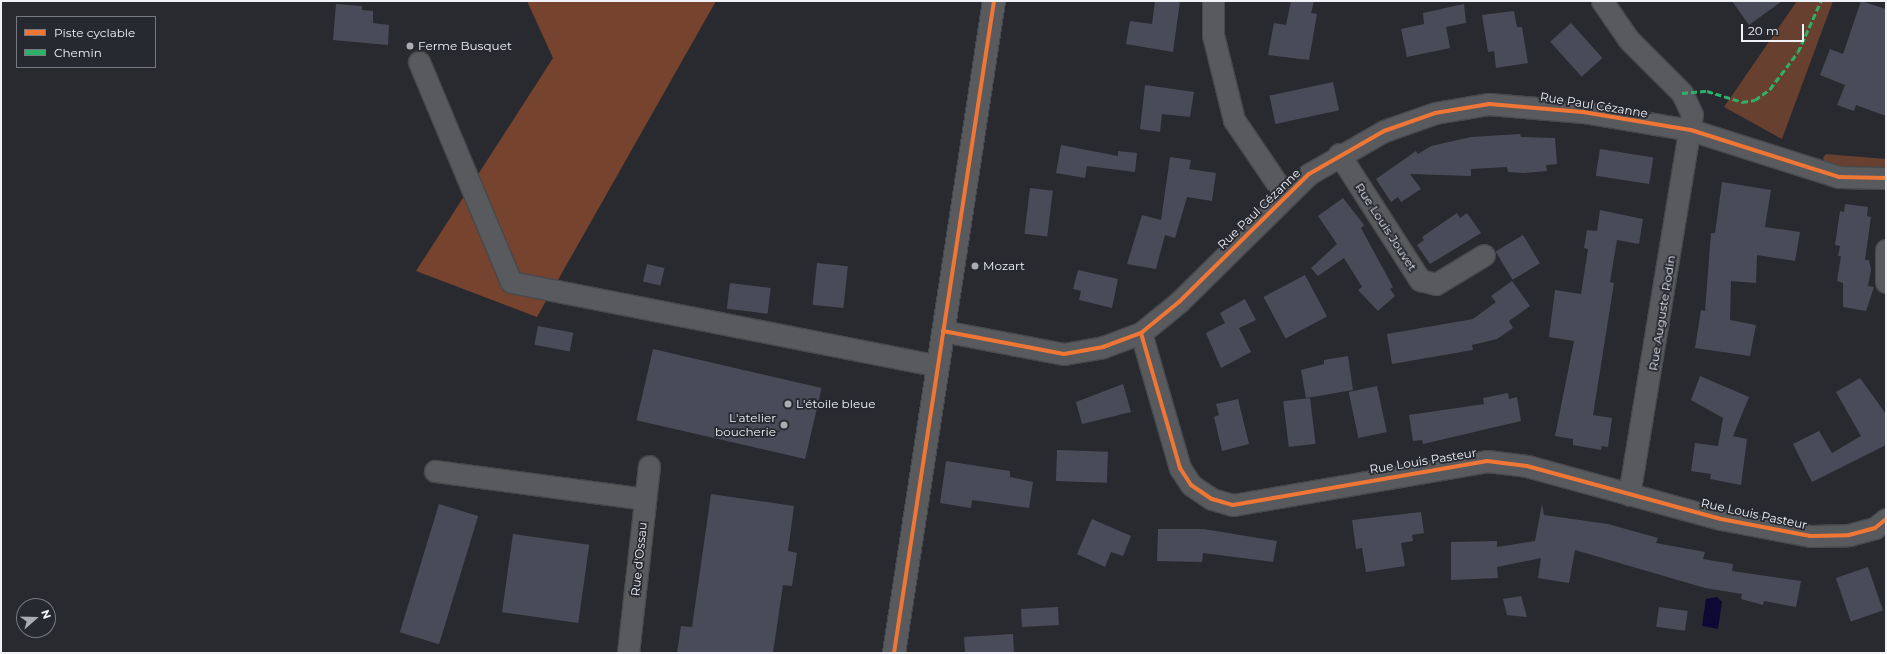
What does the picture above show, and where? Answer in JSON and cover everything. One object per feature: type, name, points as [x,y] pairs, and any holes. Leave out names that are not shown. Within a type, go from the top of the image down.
[{"type":"main road","points":[[894,653],[994,1]]},
{"type":"street","points":[[1213,1],[1213,35],[1234,120],[1285,195]]},
{"type":"street","name":"Rue Auguste Rodin","points":[[1602,1],[1629,40],[1682,93],[1692,114],[1692,130],[1629,496]]},
{"type":"street","points":[[420,62],[511,282],[938,366]]},
{"type":"street","name":"Rue Paul Cézanne","points":[[943,332],[1064,354],[1103,347],[1141,333],[1179,302],[1285,195],[1339,154],[1384,131],[1435,113],[1489,104],[1536,106],[1692,130],[1839,177],[1886,178]]},
{"type":"street","name":"Rue Louis Jouvet","points":[[1339,154],[1420,280],[1436,284],[1484,255]]},
{"type":"street","points":[[1886,250],[1886,282]]},
{"type":"street","name":"Rue Louis Pasteur","points":[[1141,333],[1180,468],[1192,485],[1212,499],[1239,504],[1487,461],[1527,466],[1629,496],[1810,536],[1849,535],[1875,528],[1886,519]]},
{"type":"street","name":"Rue d'Ossau","points":[[628,653],[649,466]]},
{"type":"street","points":[[435,471],[645,499]]},
{"type":"shaded area","points":[[527,1],[716,1],[537,317],[416,271],[553,58]]},
{"type":"shaded area","points":[[1797,1],[1833,1],[1782,139],[1724,107]]},
{"type":"shaded area","points":[[1826,154],[1886,159],[1886,169],[1857,169],[1825,164],[1823,158]]},
{"type":"shaded area","points":[[1717,597],[1722,602],[1718,629],[1702,626],[1706,599]]},
{"type":"building","points":[[1155,1],[1180,1],[1173,52],[1126,44],[1130,21],[1152,24]]},
{"type":"building","points":[[1291,1],[1314,1],[1311,13],[1317,14],[1309,60],[1268,55],[1274,23],[1286,25]]},
{"type":"building","points":[[1732,1],[1782,1],[1749,25]]},
{"type":"building","points":[[1861,1],[1886,9],[1886,116],[1856,105],[1854,111],[1837,105],[1845,85],[1820,75],[1830,49],[1843,54]]},
{"type":"building","points":[[336,4],[362,6],[362,10],[373,11],[373,23],[389,25],[388,45],[333,40]]},
{"type":"building","points":[[1464,4],[1466,23],[1446,27],[1450,48],[1407,57],[1401,29],[1424,24],[1423,13]]},
{"type":"building","points":[[1514,11],[1517,27],[1522,27],[1528,63],[1496,68],[1494,51],[1488,52],[1482,15]]},
{"type":"building","points":[[1571,23],[1602,58],[1582,77],[1550,42]]},
{"type":"building","points":[[1333,82],[1339,110],[1275,124],[1269,96]]},
{"type":"building","points":[[1145,85],[1194,92],[1190,117],[1162,114],[1160,132],[1140,129]]},
{"type":"building","points":[[1520,134],[1521,137],[1555,138],[1557,164],[1546,165],[1547,171],[1523,173],[1508,172],[1507,167],[1471,169],[1471,176],[1410,174],[1421,189],[1401,202],[1398,197],[1391,202],[1376,179],[1416,151],[1418,154],[1431,146],[1471,137]]},
{"type":"building","points":[[1061,145],[1118,156],[1118,151],[1137,153],[1135,172],[1087,166],[1085,178],[1056,173]]},
{"type":"building","points":[[1600,149],[1653,157],[1649,184],[1596,176]]},
{"type":"building","points":[[1170,157],[1191,160],[1189,169],[1216,173],[1212,201],[1187,197],[1175,238],[1165,235],[1156,269],[1127,264],[1142,215],[1161,220]]},
{"type":"building","points":[[1722,182],[1771,190],[1765,227],[1800,232],[1795,261],[1757,255],[1756,283],[1731,281],[1730,320],[1756,325],[1750,356],[1695,348],[1701,310],[1705,311],[1711,233],[1715,233]]},
{"type":"building","points":[[1030,188],[1053,191],[1047,236],[1024,234]]},
{"type":"building","points":[[1343,198],[1364,225],[1361,228],[1393,287],[1390,289],[1395,296],[1378,311],[1358,290],[1362,287],[1344,258],[1318,276],[1311,268],[1337,244],[1318,216]]},
{"type":"building","points":[[1845,204],[1868,207],[1867,216],[1871,217],[1865,260],[1869,260],[1871,270],[1868,286],[1874,287],[1866,311],[1843,307],[1843,283],[1837,281],[1841,256],[1838,256],[1840,246],[1835,245],[1840,211],[1844,212]]},
{"type":"building","points":[[1600,210],[1643,219],[1639,244],[1617,240],[1610,282],[1614,283],[1593,415],[1612,418],[1608,447],[1602,446],[1601,450],[1573,445],[1573,439],[1555,436],[1574,341],[1549,337],[1555,290],[1581,294],[1588,249],[1584,248],[1587,230],[1597,231]]},
{"type":"building","points":[[1457,213],[1460,218],[1467,213],[1481,233],[1430,264],[1417,245],[1424,240],[1422,237]]},
{"type":"building","points":[[1523,235],[1540,263],[1513,280],[1496,251]]},
{"type":"building","points":[[817,263],[848,266],[843,308],[813,305]]},
{"type":"building","points":[[647,264],[665,268],[660,286],[643,282]]},
{"type":"building","points":[[1078,270],[1118,279],[1112,308],[1079,300],[1081,291],[1073,289]]},
{"type":"building","points":[[1305,275],[1327,316],[1286,339],[1264,297]]},
{"type":"building","points":[[1512,281],[1530,306],[1509,321],[1513,328],[1497,339],[1472,345],[1473,350],[1392,364],[1387,334],[1473,319],[1496,302],[1491,296]]},
{"type":"building","points":[[730,283],[771,288],[768,314],[727,309]]},
{"type":"building","points":[[1245,299],[1256,320],[1239,328],[1251,352],[1221,368],[1206,333],[1225,323],[1220,313]]},
{"type":"building","points":[[538,326],[573,333],[570,352],[534,345]]},
{"type":"building","points":[[653,349],[822,388],[805,459],[637,420]]},
{"type":"building","points":[[1348,356],[1353,390],[1306,398],[1301,370],[1324,364],[1324,360]]},
{"type":"building","points":[[1700,376],[1749,397],[1733,436],[1747,439],[1741,485],[1710,479],[1711,474],[1691,471],[1695,443],[1718,446],[1723,418],[1691,400]]},
{"type":"building","points":[[1860,378],[1886,414],[1886,445],[1812,482],[1793,444],[1819,431],[1832,453],[1861,436],[1836,392]]},
{"type":"building","points":[[1123,384],[1131,412],[1082,424],[1076,402]]},
{"type":"building","points":[[1377,386],[1387,432],[1358,438],[1349,392]]},
{"type":"building","points":[[1508,393],[1509,399],[1517,397],[1521,421],[1423,444],[1422,440],[1413,441],[1409,415],[1484,404],[1483,398]]},
{"type":"building","points":[[1310,398],[1316,444],[1289,447],[1283,401]]},
{"type":"building","points":[[1238,399],[1249,444],[1222,451],[1214,417],[1219,415],[1216,404]]},
{"type":"building","points":[[1057,450],[1108,452],[1107,483],[1056,481]]},
{"type":"building","points":[[946,461],[1010,471],[1010,477],[1033,482],[1029,508],[972,500],[971,508],[940,503]]},
{"type":"building","points":[[711,494],[794,506],[788,551],[797,553],[792,586],[783,585],[773,653],[677,653],[681,626],[692,627]]},
{"type":"building","points":[[439,504],[478,516],[439,644],[400,632]]},
{"type":"building","points":[[1542,504],[1544,515],[1608,524],[1658,538],[1656,543],[1705,552],[1703,559],[1733,564],[1732,571],[1801,581],[1796,607],[1764,601],[1763,605],[1741,599],[1742,594],[1705,588],[1575,550],[1569,583],[1538,578],[1541,558],[1497,567],[1498,578],[1451,580],[1451,542],[1497,541],[1497,547],[1535,541]]},
{"type":"building","points":[[1421,512],[1424,533],[1412,535],[1413,541],[1401,543],[1405,566],[1366,572],[1362,548],[1356,549],[1352,520]]},
{"type":"building","points":[[1092,519],[1131,536],[1123,556],[1111,552],[1105,567],[1077,554]]},
{"type":"building","points":[[1158,529],[1203,529],[1277,541],[1273,562],[1203,553],[1202,562],[1157,561]]},
{"type":"building","points":[[513,534],[589,545],[578,623],[502,612]]},
{"type":"building","points":[[1868,567],[1883,610],[1851,622],[1836,578]]},
{"type":"building","points":[[1521,596],[1527,617],[1507,615],[1503,599]]},
{"type":"building","points":[[1058,607],[1059,625],[1022,627],[1021,609]]},
{"type":"building","points":[[1659,607],[1688,611],[1685,631],[1656,627]]},
{"type":"building","points":[[1013,634],[1014,653],[965,653],[964,637]]},
{"type":"marked path","points":[[1682,93],[1707,91],[1742,102],[1755,100],[1770,89],[1798,52],[1821,1]]},
{"type":"cycle path","points":[[894,653],[994,1]]},
{"type":"cycle path","points":[[943,331],[1064,354],[1103,347],[1141,333],[1179,302],[1309,174],[1384,131],[1435,113],[1489,104],[1583,112],[1691,130],[1839,177],[1886,178]]},
{"type":"cycle path","points":[[1141,333],[1180,468],[1191,485],[1212,499],[1233,505],[1487,461],[1527,466],[1721,519],[1810,536],[1849,535],[1875,528],[1886,519]]},
{"type":"place","name":"Ferme Busquet","points":[[410,46]]},
{"type":"place","name":"Mozart","points":[[975,266]]},
{"type":"place","name":"L'étoile bleue","points":[[788,404]]},
{"type":"place","name":"L'atelier boucherie","points":[[784,425]]}]
